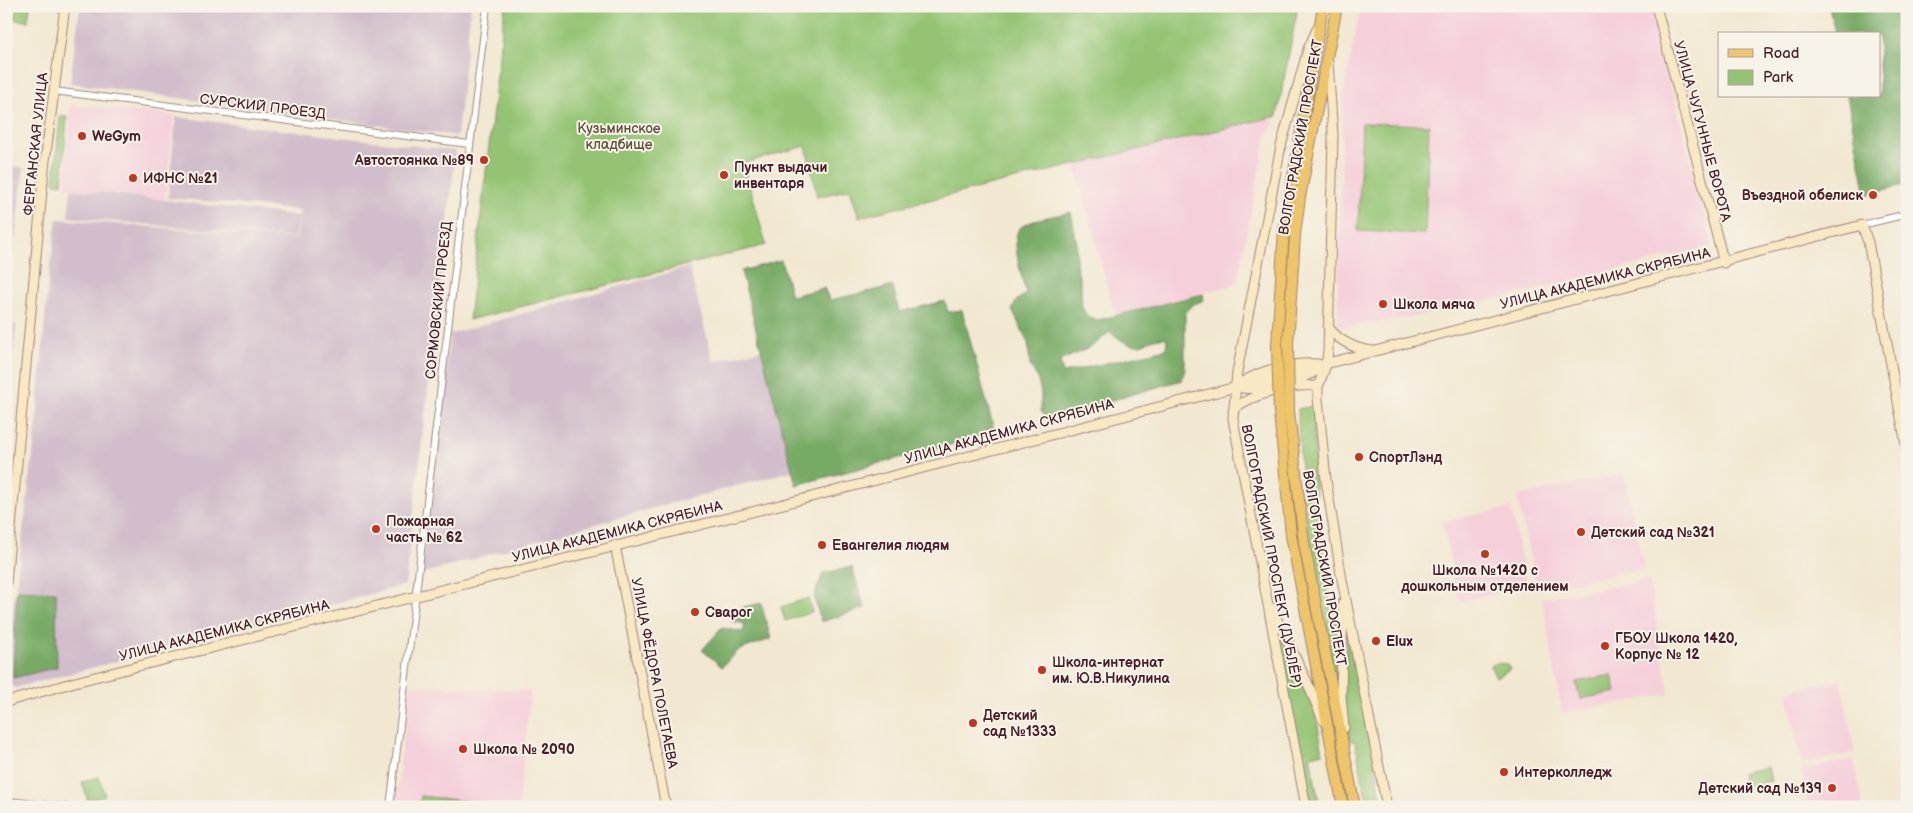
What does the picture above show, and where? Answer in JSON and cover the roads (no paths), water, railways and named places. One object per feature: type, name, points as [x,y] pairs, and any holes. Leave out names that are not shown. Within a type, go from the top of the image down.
[{"type":"main road","name":"ФЕРГАНСКАЯ УЛИЦА","points":[[6,583],[44,169],[65,6]]},
{"type":"main road","name":"ВОЛГОГРАДСКИЙ ПРОСПЕКТ","points":[[1323,6],[1284,228],[1277,345],[1284,412],[1304,544],[1355,807]]},
{"type":"main road","name":"ВОЛГОГРАДСКИЙ ПРОСПЕКТ","points":[[1338,6],[1300,197],[1295,235],[1284,412],[1291,535],[1343,807]]},
{"type":"main road","name":"УЛИЦА ЧУГУННЫЕ ВОРОТА","points":[[1656,6],[1724,263]]},
{"type":"main road","name":"ВОЛГОГРАДСКИЙ ПРОСПЕКТ (ДУБЛЁР)","points":[[1306,807],[1243,480],[1233,411],[1235,387],[1281,146],[1308,49],[1320,20]]},
{"type":"main road","points":[[1328,57],[1333,136],[1326,365],[1318,387],[1322,451],[1342,580],[1387,807]]},
{"type":"main road","points":[[1862,225],[1868,242],[1907,450]]},
{"type":"main road","name":"УЛИЦА АКАДЕМИКА СКРЯБИНА","points":[[1235,387],[1256,390],[1305,378],[1326,365],[1724,263],[1862,225]]},
{"type":"main road","points":[[1328,328],[1338,338],[1350,345],[1378,351]]},
{"type":"main road","name":"УЛИЦА АКАДЕМИКА СКРЯБИНА","points":[[6,702],[68,684],[700,525],[1235,387],[1254,374],[1304,362],[1326,365]]},
{"type":"main road","points":[[1233,411],[1244,400],[1303,384],[1318,387]]},
{"type":"main road","name":"УЛИЦА ФЁДОРА ПОЛЕТАЕВА","points":[[615,545],[666,807]]},
{"type":"main road","points":[[1342,580],[1341,696],[1348,770]]},
{"type":"main road","points":[[1265,596],[1315,699],[1332,749]]},
{"type":"street","name":"СОРМОВСКИЙ ПРОЕЗД","points":[[390,807],[414,596],[487,6]]},
{"type":"street","name":"СУРСКИЙ ПРОЕЗД","points":[[54,91],[469,144]]},
{"type":"street","points":[[1862,225],[1907,214]]},
{"type":"street","points":[[6,801],[67,807]]},
{"type":"place","name":"WeGym","points":[[82,136]]},
{"type":"place","name":"Автостоянка №89","points":[[484,160]]},
{"type":"place","name":"Пункт выдачи инвентаря","points":[[724,175]]},
{"type":"place","name":"ИФНС №21","points":[[133,178]]},
{"type":"place","name":"Въездной обелиск","points":[[1873,195]]},
{"type":"place","name":"Школа мяча","points":[[1383,304]]},
{"type":"place","name":"СпортЛэнд","points":[[1359,457]]},
{"type":"place","name":"Пожарная часть № 62","points":[[376,529]]},
{"type":"place","name":"Детский сад №321","points":[[1581,532]]},
{"type":"place","name":"Евангелия людям","points":[[822,545]]},
{"type":"place","name":"Школа №1420 с дошкольным отделением","points":[[1485,554]]},
{"type":"place","name":"Сварог","points":[[695,612]]},
{"type":"place","name":"Elux","points":[[1376,641]]},
{"type":"place","name":"ГБОУ Школа 1420, Корпус № 12","points":[[1605,646]]},
{"type":"place","name":"Школа-интернат им. Ю.В.Никулина","points":[[1042,670]]},
{"type":"place","name":"Детский сад №1333","points":[[973,723]]},
{"type":"place","name":"Школа № 2090","points":[[463,749]]},
{"type":"place","name":"Интерколледж","points":[[1504,772]]},
{"type":"place","name":"Детский сад №139","points":[[1832,788]]},
{"type":"park label","name":"Кузьминское кладбище","points":[[619,136]]}]
